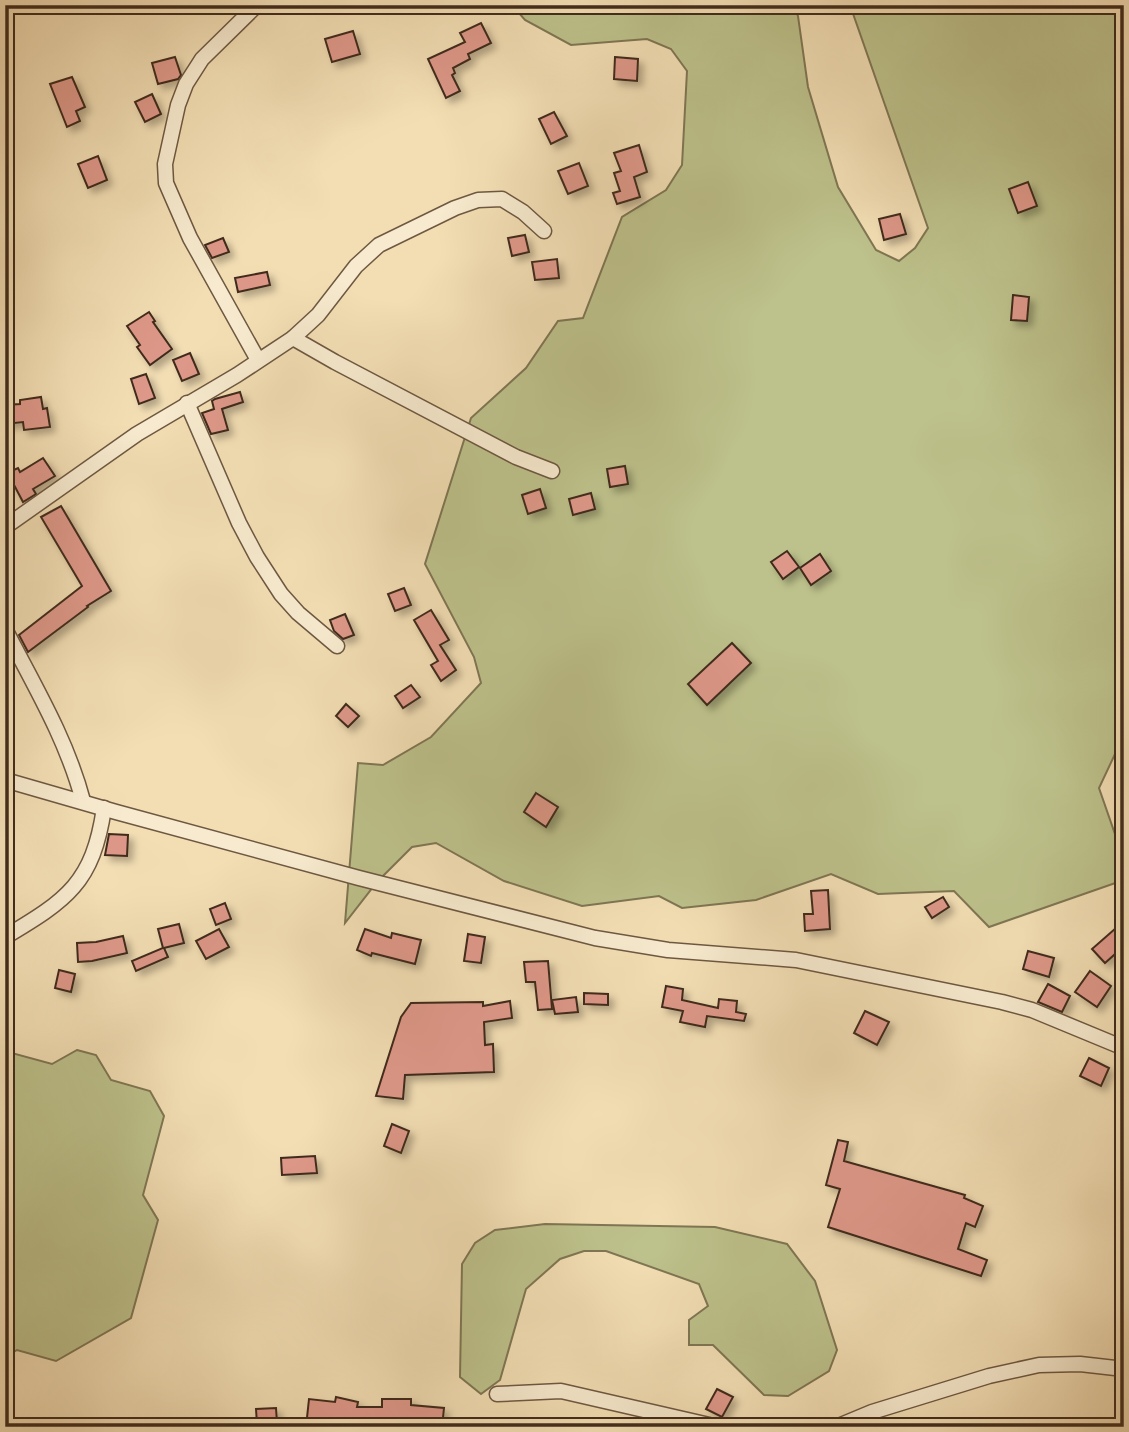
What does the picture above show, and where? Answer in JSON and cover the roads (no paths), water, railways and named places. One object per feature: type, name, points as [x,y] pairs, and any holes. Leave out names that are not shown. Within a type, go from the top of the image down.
[{"type":"street","points":[[257,5],[202,60],[186,84],[178,105],[165,164],[166,183],[190,238],[258,360]]},
{"type":"street","points":[[5,527],[138,434],[293,338],[317,315],[356,266],[379,244],[478,200],[502,199],[523,212],[544,231]]},
{"type":"street","points":[[293,338],[516,457],[552,471]]},
{"type":"street","points":[[187,403],[239,523],[257,557],[281,594],[298,613],[337,646]]},
{"type":"street","points":[[5,629],[67,751],[76,772],[83,801]]},
{"type":"street","points":[[5,780],[359,878],[595,938],[668,950],[796,960],[1022,1006],[1124,1048]]},
{"type":"street","points":[[5,937],[58,903],[83,875],[97,849],[104,808]]},
{"type":"street","points":[[836,1427],[872,1412],[989,1376],[1038,1365],[1080,1364],[1124,1368]]},
{"type":"street","points":[[496,1394],[561,1391],[718,1427]]}]
